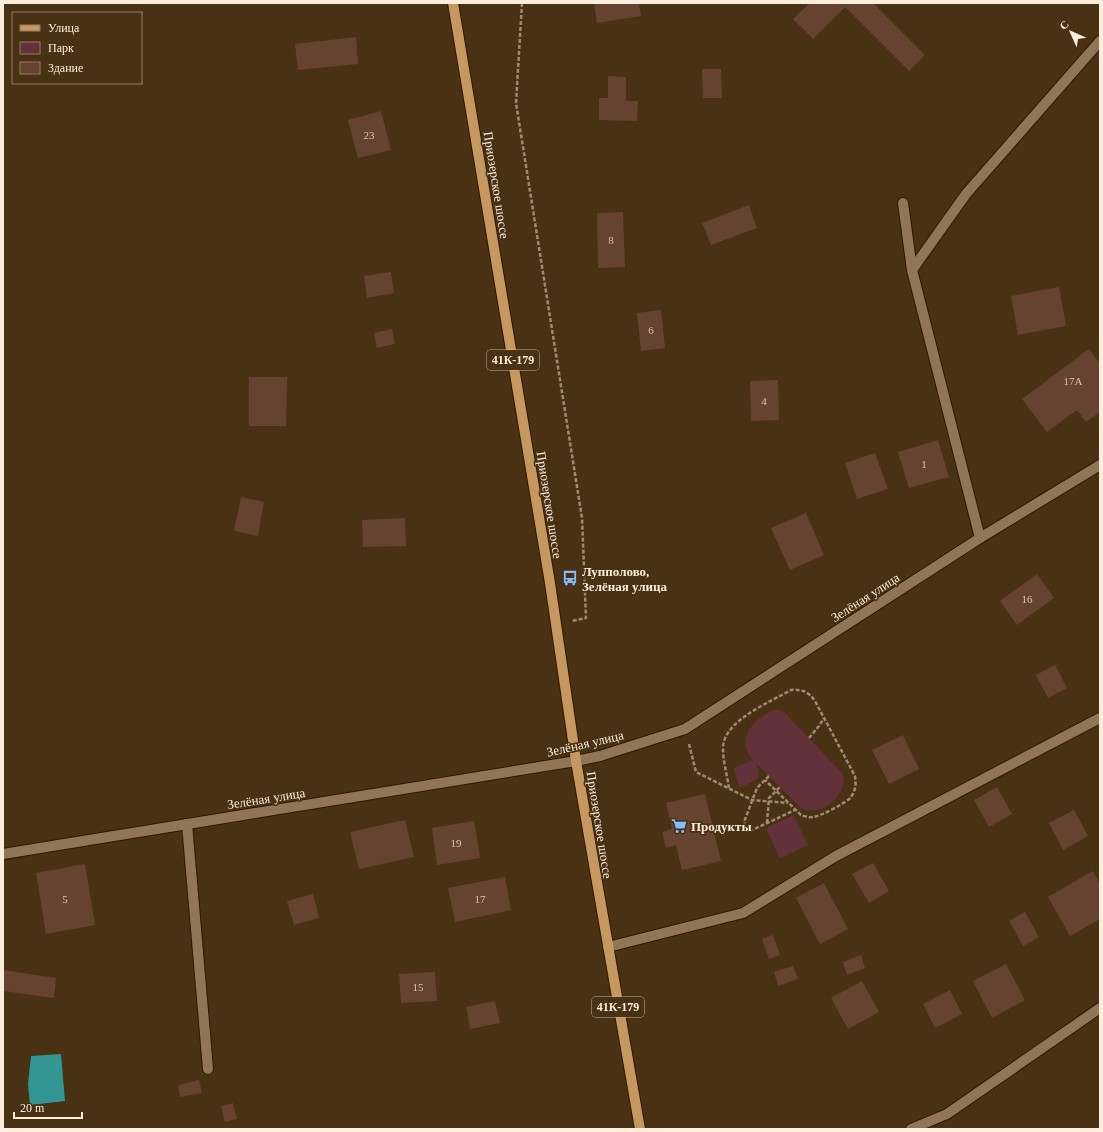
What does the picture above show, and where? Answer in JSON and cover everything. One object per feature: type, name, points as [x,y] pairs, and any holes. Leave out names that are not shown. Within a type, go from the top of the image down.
[{"type":"main road","name":"Приозерское шоссе","points":[[453,3],[550,583],[576,761],[640,1129]]},
{"type":"street","points":[[912,270],[966,194],[1100,41]]},
{"type":"street","points":[[903,203],[912,270],[980,538]]},
{"type":"street","name":"Зелёная улица","points":[[3,854],[576,761],[600,756],[685,729],[980,538],[1100,465]]},
{"type":"street","points":[[608,947],[742,913],[836,856],[1100,718]]},
{"type":"street","points":[[187,824],[208,1069]]},
{"type":"street","points":[[911,1129],[947,1114],[1100,1008]]},
{"type":"path","points":[[522,3],[516,103],[582,518],[586,618],[556,625]]},
{"type":"path","points":[[729,788],[723,748],[724,736],[740,719],[791,690],[798,689],[811,695],[824,717],[855,776],[856,784],[854,791],[850,798],[843,804],[814,818],[801,815],[765,780]]},
{"type":"path","points":[[808,738],[819,726],[824,717]]},
{"type":"path","points":[[685,729],[696,772],[752,800],[789,803]]},
{"type":"path","points":[[769,776],[757,788],[752,800],[744,822],[748,832],[796,810]]},
{"type":"path","points":[[766,823],[769,798],[780,787]]},
{"type":"green space","points":[[777,709],[784,712],[843,774],[844,782],[842,789],[837,797],[824,808],[808,810],[800,807],[757,764],[759,778],[740,788],[738,784],[734,768],[753,760],[748,752],[746,736],[761,717]]},
{"type":"green space","points":[[794,815],[808,845],[780,858],[766,828]]},
{"type":"water","points":[[61,1054],[65,1101],[30,1105],[28,1084],[31,1056]]},
{"type":"building","points":[[594,3],[639,3],[641,16],[597,23]]},
{"type":"building","points":[[810,3],[873,3],[925,55],[909,71],[845,7],[813,39],[793,19]]},
{"type":"building","points":[[356,37],[358,64],[298,70],[295,44]]},
{"type":"building","points":[[702,69],[721,69],[722,98],[703,98]]},
{"type":"building","points":[[608,76],[626,77],[626,101],[638,101],[637,121],[599,120],[599,98],[608,98]]},
{"type":"building","points":[[381,111],[391,150],[358,158],[348,120]]},
{"type":"building","points":[[749,205],[757,228],[711,245],[702,223]]},
{"type":"building","points":[[623,212],[625,267],[598,268],[597,213]]},
{"type":"building","points":[[391,272],[394,293],[367,298],[364,276]]},
{"type":"building","points":[[1059,287],[1066,326],[1018,335],[1011,296]]},
{"type":"building","points":[[661,310],[665,348],[641,351],[637,313]]},
{"type":"building","points":[[392,329],[395,344],[377,348],[374,333]]},
{"type":"building","points":[[1089,349],[1100,364],[1100,412],[1086,422],[1077,410],[1047,432],[1022,399]]},
{"type":"building","points":[[249,377],[287,377],[286,426],[249,426]]},
{"type":"building","points":[[778,380],[779,420],[751,421],[750,381]]},
{"type":"building","points":[[938,440],[949,477],[909,488],[898,452]]},
{"type":"building","points":[[875,453],[888,489],[857,499],[845,463]]},
{"type":"building","points":[[241,497],[264,502],[258,536],[234,531]]},
{"type":"building","points":[[806,513],[824,555],[790,570],[771,528]]},
{"type":"building","points":[[405,518],[406,546],[363,547],[362,520]]},
{"type":"building","points":[[1037,574],[1054,598],[1017,625],[1000,601]]},
{"type":"building","points":[[1055,665],[1067,688],[1048,698],[1036,675]]},
{"type":"building","points":[[903,735],[919,769],[889,784],[872,750]]},
{"type":"building","points":[[997,787],[1012,814],[989,827],[974,800]]},
{"type":"building","points":[[705,794],[721,861],[682,870],[676,845],[666,848],[662,832],[672,829],[666,803]]},
{"type":"building","points":[[1074,810],[1088,836],[1063,850],[1049,823]]},
{"type":"building","points":[[405,820],[414,857],[359,869],[350,832]]},
{"type":"building","points":[[474,821],[480,858],[437,865],[432,828]]},
{"type":"building","points":[[873,863],[889,891],[869,903],[852,874]]},
{"type":"building","points":[[85,864],[95,925],[46,934],[36,873]]},
{"type":"building","points":[[1093,871],[1100,885],[1100,919],[1070,936],[1048,897]]},
{"type":"building","points":[[505,877],[511,910],[455,922],[448,888]]},
{"type":"building","points":[[824,883],[848,929],[820,944],[796,898]]},
{"type":"building","points":[[313,894],[319,918],[294,925],[287,901]]},
{"type":"building","points":[[1025,912],[1039,937],[1023,946],[1009,921]]},
{"type":"building","points":[[773,935],[780,955],[769,959],[762,939]]},
{"type":"building","points":[[861,955],[865,968],[847,975],[843,962]]},
{"type":"building","points":[[1006,964],[1025,1000],[992,1018],[973,981]]},
{"type":"building","points":[[793,966],[798,979],[778,986],[774,972]]},
{"type":"building","points":[[3,970],[56,978],[54,998],[3,991]]},
{"type":"building","points":[[435,972],[437,1001],[401,1003],[399,974]]},
{"type":"building","points":[[862,981],[879,1012],[848,1029],[831,998]]},
{"type":"building","points":[[950,990],[962,1014],[935,1028],[923,1004]]},
{"type":"building","points":[[495,1001],[500,1023],[470,1029],[466,1007]]},
{"type":"building","points":[[199,1080],[202,1093],[180,1097],[178,1085]]},
{"type":"building","points":[[233,1103],[237,1119],[225,1122],[221,1106]]},
{"type":"place","name":"Лупполово, Зелёная улица","points":[[570,578]]},
{"type":"place","name":"Продукты","points":[[679,826]]}]
